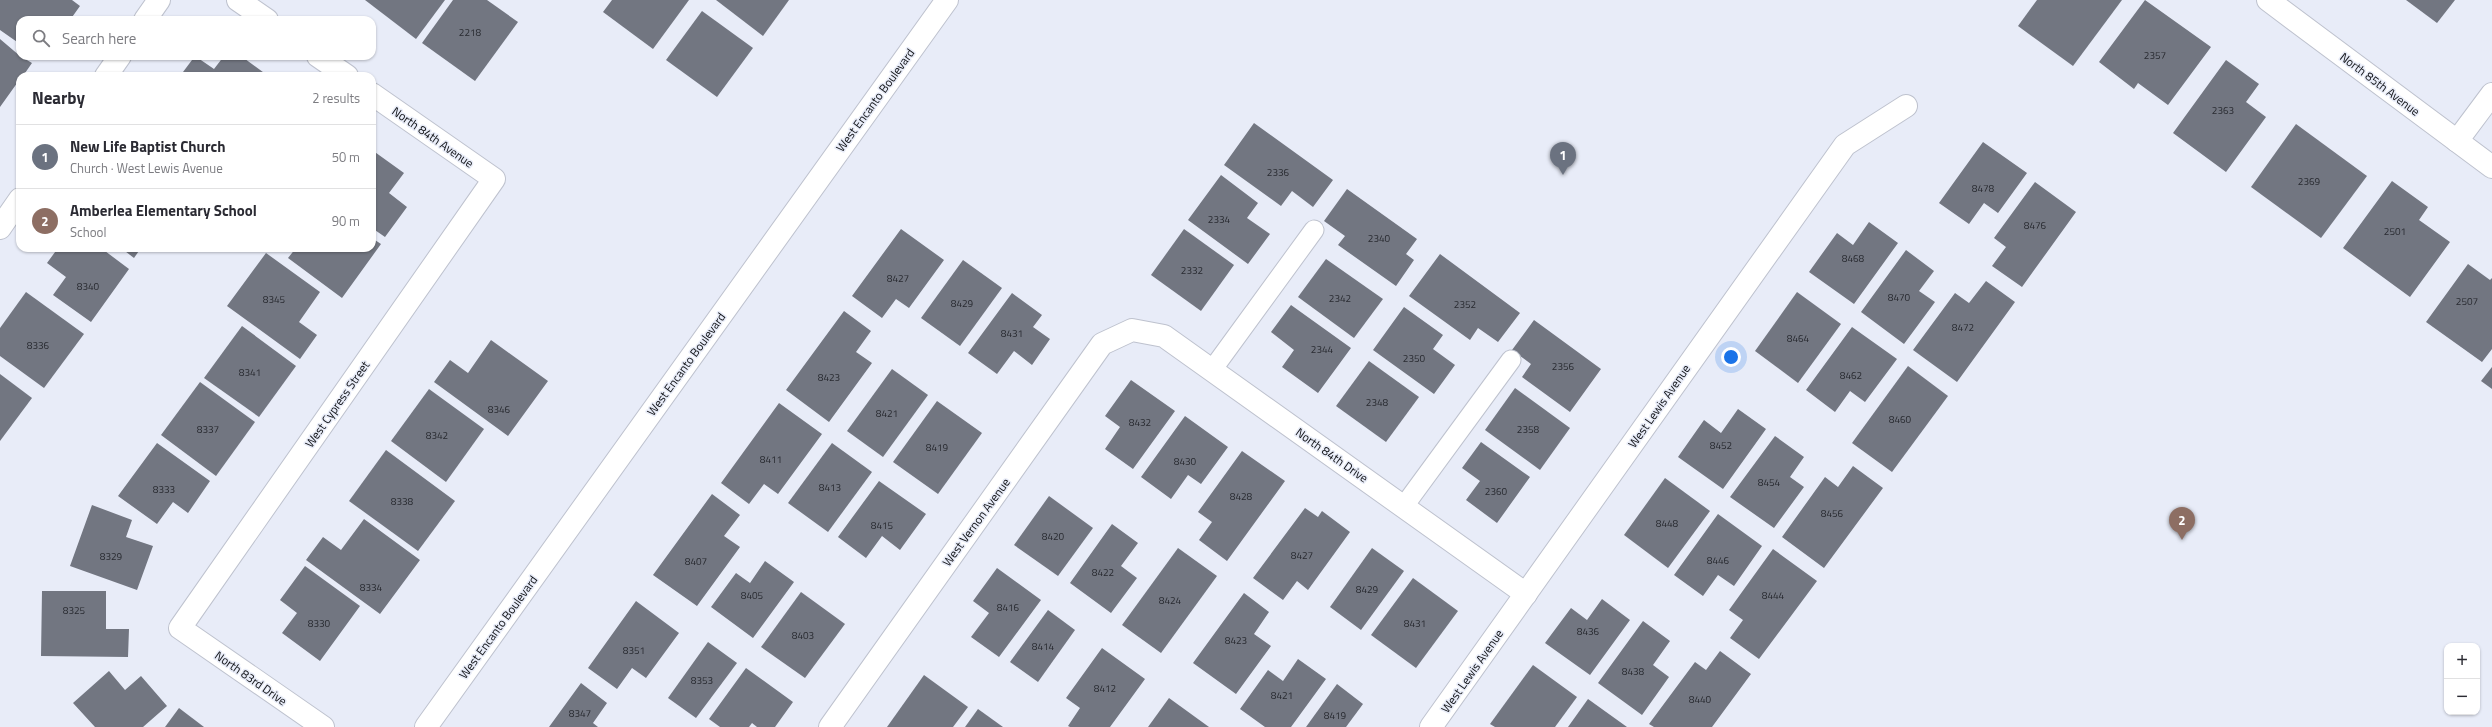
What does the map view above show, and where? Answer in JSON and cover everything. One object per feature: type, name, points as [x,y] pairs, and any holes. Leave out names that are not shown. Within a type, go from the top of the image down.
[{"type":"street","points":[[148,16],[159,0]]},
{"type":"street","points":[[238,0],[261,16]]},
{"type":"street","name":"North 85th Avenue","points":[[2268,0],[2492,166]]},
{"type":"street","name":"West Encanto Boulevard","points":[[426,727],[944,1]]},
{"type":"street","points":[[109,72],[117,60]]},
{"type":"street","points":[[324,60],[341,72]]},
{"type":"street","points":[[2457,141],[2492,94]]},
{"type":"street","name":"North 84th Avenue","points":[[376,97],[494,179]]},
{"type":"street","name":"West Lewis Avenue","points":[[1432,727],[1845,145],[1906,106]]},
{"type":"street","name":"West Cypress Street","points":[[180,628],[494,179]]},
{"type":"street","points":[[0,228],[16,205]]},
{"type":"street","name":"North 84th Drive","points":[[1132,330],[1164,336],[1526,594]]},
{"type":"street","name":"West Vernon Avenue","points":[[830,727],[1102,344],[1132,330]]},
{"type":"street","name":"North 83rd Drive","points":[[180,628],[323,727]]},
{"type":"lane","points":[[1212,370],[1314,230]]},
{"type":"lane","points":[[1404,506],[1511,360]]},
{"type":"building","points":[[0,0],[72,0],[80,6],[73,16],[16,16],[16,41],[0,30]]},
{"type":"building","points":[[365,0],[445,0],[416,39]]},
{"type":"building","points":[[453,0],[487,0],[518,22],[475,81],[422,43]]},
{"type":"building","points":[[612,0],[689,0],[653,49],[603,12]]},
{"type":"building","points":[[716,0],[789,0],[763,36]]},
{"type":"building","points":[[2037,0],[2122,0],[2073,66],[2018,26]]},
{"type":"building","points":[[2145,0],[2211,47],[2168,105],[2138,83],[2134,89],[2099,62]]},
{"type":"building","points":[[2406,0],[2455,0],[2437,23]]},
{"type":"building","points":[[702,11],[753,48],[717,97],[666,60]]},
{"type":"building","points":[[0,39],[16,53],[16,60],[27,60],[32,63],[26,72],[16,72],[16,85],[0,107]]},
{"type":"building","points":[[192,60],[201,60],[214,69],[221,60],[246,60],[263,72],[183,72]]},
{"type":"building","points":[[2226,60],[2259,84],[2246,102],[2266,117],[2226,172],[2173,133]]},
{"type":"building","points":[[1254,123],[1333,180],[1313,207],[1292,191],[1281,206],[1224,165]]},
{"type":"building","points":[[2296,124],[2367,176],[2321,238],[2251,187]]},
{"type":"building","points":[[1983,142],[2027,173],[1998,213],[1984,203],[1969,224],[1939,203]]},
{"type":"building","points":[[376,153],[404,173],[389,193],[407,207],[385,237],[376,231]]},
{"type":"building","points":[[1221,175],[1258,203],[1247,218],[1270,234],[1248,264],[1188,220]]},
{"type":"building","points":[[2392,181],[2428,207],[2419,220],[2450,242],[2410,297],[2343,248]]},
{"type":"building","points":[[2035,182],[2076,212],[2022,287],[1992,266],[2006,247],[1994,238]]},
{"type":"building","points":[[1347,189],[1417,239],[1406,254],[1414,260],[1396,286],[1338,245],[1345,236],[1324,221]]},
{"type":"building","points":[[1869,222],[1898,243],[1854,304],[1809,272],[1837,233],[1853,245]]},
{"type":"building","points":[[901,229],[944,260],[909,308],[896,299],[882,318],[852,296]]},
{"type":"building","points":[[1184,229],[1234,265],[1201,311],[1151,275]]},
{"type":"building","points":[[376,241],[381,244],[376,251]]},
{"type":"building","points":[[1906,250],[1934,271],[1919,291],[1935,302],[1904,344],[1861,312]]},
{"type":"building","points":[[55,252],[106,252],[129,269],[91,322],[53,295],[66,277],[47,263]]},
{"type":"building","points":[[126,252],[138,252],[134,258]]},
{"type":"building","points":[[293,252],[375,252],[342,298],[288,258]]},
{"type":"building","points":[[266,253],[320,292],[299,322],[317,335],[300,359],[227,306]]},
{"type":"building","points":[[1440,254],[1520,313],[1498,342],[1478,328],[1470,340],[1409,296]]},
{"type":"building","points":[[1326,259],[1383,299],[1354,338],[1298,297]]},
{"type":"building","points":[[963,260],[1002,288],[960,346],[921,318]]},
{"type":"building","points":[[2468,264],[2490,280],[2492,278],[2492,349],[2482,362],[2426,322]]},
{"type":"building","points":[[1986,281],[2015,302],[1957,382],[1913,350],[1955,293],[1969,303]]},
{"type":"building","points":[[26,292],[84,334],[44,388],[0,356],[0,328]]},
{"type":"building","points":[[1797,292],[1841,324],[1798,383],[1755,351]]},
{"type":"building","points":[[1012,293],[1042,315],[1033,327],[1050,339],[1032,365],[1014,351],[997,374],[968,353]]},
{"type":"building","points":[[1291,305],[1351,348],[1318,393],[1282,367],[1294,350],[1271,332]]},
{"type":"building","points":[[1404,307],[1443,335],[1433,349],[1455,365],[1434,394],[1373,350]]},
{"type":"building","points":[[844,311],[871,331],[856,352],[872,363],[829,422],[786,390]]},
{"type":"building","points":[[1534,320],[1601,369],[1570,412],[1522,377],[1531,364],[1512,350]]},
{"type":"building","points":[[242,326],[296,366],[259,417],[204,378]]},
{"type":"building","points":[[1852,327],[1897,359],[1865,402],[1850,391],[1835,412],[1806,390]]},
{"type":"building","points":[[491,340],[548,381],[508,436],[434,382],[450,360],[468,373]]},
{"type":"building","points":[[1369,361],[1419,397],[1386,442],[1336,406]]},
{"type":"building","points":[[1908,366],[1948,396],[1892,472],[1852,443]]},
{"type":"building","points":[[2492,367],[2492,389],[2481,381]]},
{"type":"building","points":[[892,369],[928,395],[883,457],[847,431]]},
{"type":"building","points":[[0,374],[32,398],[0,441]]},
{"type":"building","points":[[1131,380],[1175,411],[1133,469],[1105,449],[1120,427],[1105,416]]},
{"type":"building","points":[[200,382],[255,422],[216,476],[161,435]]},
{"type":"building","points":[[1515,388],[1570,428],[1540,470],[1485,430]]},
{"type":"building","points":[[429,389],[484,429],[446,482],[391,441]]},
{"type":"building","points":[[937,401],[982,433],[938,494],[893,462]]},
{"type":"building","points":[[779,403],[822,434],[778,494],[764,484],[749,504],[721,483]]},
{"type":"building","points":[[1738,409],[1766,429],[1723,489],[1678,457],[1704,420],[1721,433]]},
{"type":"building","points":[[1185,416],[1228,447],[1201,484],[1188,475],[1171,499],[1141,477]]},
{"type":"building","points":[[1775,436],[1804,457],[1790,477],[1804,487],[1774,528],[1730,497]]},
{"type":"building","points":[[1481,442],[1530,477],[1497,523],[1466,500],[1480,481],[1462,468]]},
{"type":"building","points":[[157,443],[210,481],[188,513],[173,502],[157,524],[118,496]]},
{"type":"building","points":[[832,443],[872,472],[828,532],[788,503]]},
{"type":"building","points":[[386,450],[455,501],[418,551],[349,501]]},
{"type":"building","points":[[1242,451],[1285,481],[1227,561],[1199,540],[1212,522],[1198,512]]},
{"type":"building","points":[[1853,466],[1883,488],[1824,568],[1782,537],[1825,477],[1838,487]]},
{"type":"building","points":[[1665,478],[1710,511],[1668,568],[1624,535]]},
{"type":"building","points":[[879,481],[926,514],[900,550],[882,536],[866,558],[838,537]]},
{"type":"building","points":[[712,494],[740,515],[724,536],[740,547],[697,606],[653,575]]},
{"type":"building","points":[[1049,496],[1093,528],[1058,576],[1014,545]]},
{"type":"building","points":[[92,505],[132,520],[126,537],[153,546],[137,590],[70,566]]},
{"type":"building","points":[[1305,508],[1318,517],[1322,511],[1350,532],[1308,590],[1297,581],[1283,600],[1253,578]]},
{"type":"building","points":[[1718,514],[1762,546],[1734,586],[1718,575],[1703,596],[1674,575]]},
{"type":"building","points":[[364,519],[420,560],[380,614],[306,560],[323,537],[341,550]]},
{"type":"building","points":[[1112,524],[1138,543],[1121,566],[1137,578],[1111,613],[1070,583]]},
{"type":"building","points":[[1178,548],[1217,576],[1161,653],[1122,625]]},
{"type":"building","points":[[1372,548],[1404,571],[1361,630],[1330,607]]},
{"type":"building","points":[[1773,549],[1817,581],[1759,659],[1730,638],[1743,620],[1729,610]]},
{"type":"building","points":[[765,561],[794,582],[753,638],[711,607],[736,573],[750,583]]},
{"type":"building","points":[[305,566],[360,606],[320,661],[282,633],[297,613],[280,600]]},
{"type":"building","points":[[997,568],[1041,600],[999,657],[971,637],[989,613],[973,601]]},
{"type":"building","points":[[1413,578],[1458,611],[1416,668],[1371,635]]},
{"type":"building","points":[[42,591],[106,591],[106,629],[129,629],[128,657],[41,656]]},
{"type":"building","points":[[801,592],[845,624],[805,678],[761,647]]},
{"type":"building","points":[[1244,593],[1269,612],[1254,634],[1271,646],[1236,694],[1193,663]]},
{"type":"building","points":[[1602,599],[1630,620],[1590,675],[1545,643],[1571,608],[1587,620]]},
{"type":"building","points":[[636,601],[679,633],[646,678],[632,668],[617,689],[588,668]]},
{"type":"building","points":[[1048,610],[1075,630],[1038,682],[1010,662]]},
{"type":"building","points":[[1643,621],[1670,641],[1653,665],[1669,677],[1642,715],[1598,683]]},
{"type":"building","points":[[708,642],[737,663],[696,718],[668,698]]},
{"type":"building","points":[[1102,648],[1145,679],[1110,727],[1070,727],[1068,726],[1080,708],[1066,698]]},
{"type":"building","points":[[1720,651],[1751,674],[1712,727],[1654,727],[1649,724],[1695,662],[1706,670]]},
{"type":"building","points":[[1298,659],[1326,679],[1291,727],[1265,727],[1240,709],[1268,670],[1283,681]]},
{"type":"building","points":[[1533,665],[1577,697],[1555,727],[1495,727],[1490,724]]},
{"type":"building","points":[[746,668],[793,702],[775,727],[757,727],[752,723],[749,727],[720,727],[709,719]]},
{"type":"building","points":[[109,671],[125,690],[141,676],[167,706],[143,727],[95,727],[73,703]]},
{"type":"building","points":[[924,675],[968,707],[953,727],[887,727]]},
{"type":"building","points":[[581,683],[607,703],[593,723],[598,727],[549,727]]},
{"type":"building","points":[[1337,684],[1363,704],[1346,727],[1306,727]]},
{"type":"building","points":[[1169,698],[1209,727],[1148,727]]},
{"type":"building","points":[[1588,699],[1627,727],[1568,727]]},
{"type":"building","points":[[179,708],[204,727],[165,727]]},
{"type":"building","points":[[978,709],[1003,727],[965,727]]},
{"type":"place","name":"New Life Baptist Church","points":[[1563,175]]},
{"type":"place","name":"Amberlea Elementary School","points":[[2182,540]]}]
